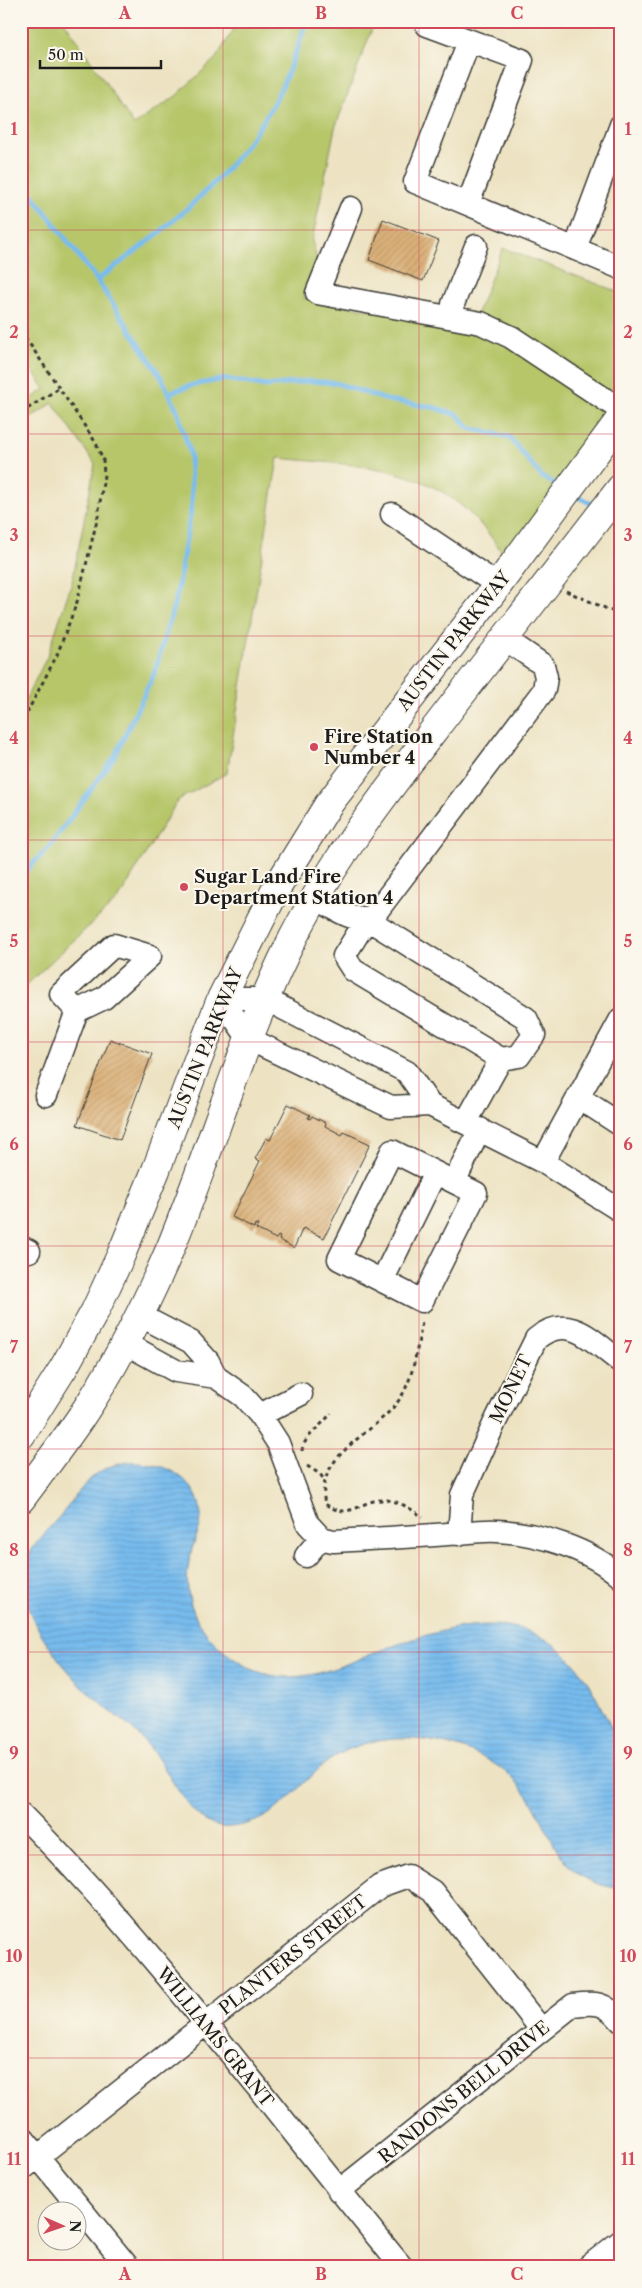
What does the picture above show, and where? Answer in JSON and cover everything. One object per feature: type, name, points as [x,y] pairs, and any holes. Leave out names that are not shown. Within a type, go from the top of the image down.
[{"type":"main road","name":"AUSTIN PARKWAY","points":[[21,1435],[69,1359],[118,1263],[156,1170],[221,999],[276,890],[328,805],[498,585],[598,452],[621,418]]},
{"type":"main road","name":"AUSTIN PARKWAY","points":[[21,1499],[82,1416],[125,1343],[139,1315],[170,1249],[265,999],[288,949],[316,898],[355,836],[392,784],[621,488]]},
{"type":"street","points":[[427,25],[522,60],[468,204]]},
{"type":"street","points":[[469,41],[416,182],[621,268]]},
{"type":"street","points":[[575,249],[621,125]]},
{"type":"street","points":[[351,208],[317,293],[481,323],[511,337],[621,410]]},
{"type":"street","points":[[454,317],[453,304],[476,246]]},
{"type":"street","points":[[392,514],[498,585]]},
{"type":"street","points":[[316,898],[357,919],[367,919],[526,1018],[534,1035],[519,1056],[500,1059],[353,970],[344,956],[367,919],[374,915],[544,690],[546,677],[543,665],[505,639]]},
{"type":"street","points":[[221,999],[265,999],[407,1072],[430,1105]]},
{"type":"street","points":[[221,999],[249,1039],[391,1107],[430,1105],[473,1125],[543,1162],[621,1211]]},
{"type":"street","points":[[46,1095],[77,1011]]},
{"type":"street","points":[[543,1162],[578,1097],[613,1051],[621,1019]]},
{"type":"street","points":[[382,1281],[444,1178],[473,1125],[500,1059]]},
{"type":"street","points":[[578,1097],[621,1125]]},
{"type":"street","points":[[392,1151],[476,1193],[422,1301],[382,1281],[339,1259],[392,1151]]},
{"type":"street","points":[[139,1315],[191,1342],[208,1361],[216,1376],[243,1396],[260,1416],[278,1443],[308,1524],[321,1538],[333,1541],[497,1531],[532,1536],[565,1546],[586,1555],[613,1570],[621,1577]]},
{"type":"street","name":"MONET","points":[[459,1534],[462,1495],[494,1422],[536,1339],[546,1330],[559,1326],[568,1327],[584,1334],[621,1362]]},
{"type":"street","points":[[125,1343],[176,1371],[216,1376]]},
{"type":"street","points":[[260,1416],[300,1394]]},
{"type":"street","points":[[306,1556],[321,1538]]},
{"type":"street","name":"WILLIAMS GRANT","points":[[21,1814],[70,1863],[205,2024],[402,2267]]},
{"type":"street","name":"PLANTERS STREET","points":[[30,2163],[380,1886],[408,1876],[432,1891],[541,2029]]},
{"type":"street","name":"RANDONS BELL DRIVE","points":[[339,2191],[541,2029],[574,2005],[594,2002],[611,2009],[621,2021]]},
{"type":"street","points":[[21,2136],[30,2163],[128,2267]]},
{"type":"street","points":[[588,2267],[621,2241]]},
{"type":"path","points":[[21,331],[96,443],[103,460],[104,475],[98,516],[77,602],[57,655],[21,724]]},
{"type":"path","points":[[21,414],[59,388]]},
{"type":"path","points":[[560,588],[621,614]]},
{"type":"path","points":[[422,1323],[410,1375],[401,1398],[391,1411],[345,1449],[330,1469],[323,1493],[326,1504],[333,1510],[344,1513],[381,1500],[388,1500],[395,1501],[429,1520]]},
{"type":"path","points":[[303,1457],[302,1446],[305,1440],[323,1425],[331,1413]]},
{"type":"path","points":[[304,1463],[320,1474],[325,1481]]},
{"type":"green space","points":[[21,21],[64,21],[134,125],[176,96],[216,58],[239,21],[375,21],[335,128],[312,241],[317,259],[304,298],[471,328],[503,248],[621,293],[621,384],[507,560],[484,528],[460,505],[435,488],[408,476],[380,469],[278,458],[227,773],[178,800],[119,898],[21,990],[21,708],[47,657],[72,582],[95,464],[53,403],[21,424],[21,406],[45,389],[21,354]]},
{"type":"water","points":[[142,1462],[166,1469],[177,1474],[194,1491],[199,1503],[201,1516],[192,1548],[187,1584],[194,1613],[201,1625],[220,1648],[253,1670],[274,1676],[294,1677],[313,1674],[333,1669],[425,1636],[455,1628],[484,1625],[511,1627],[537,1635],[560,1649],[581,1672],[599,1703],[620,1750],[622,1764],[621,1889],[600,1884],[583,1877],[571,1867],[553,1843],[528,1796],[507,1773],[481,1756],[461,1748],[430,1741],[414,1739],[381,1740],[350,1749],[323,1765],[279,1807],[253,1822],[233,1827],[223,1827],[212,1825],[199,1816],[191,1808],[145,1742],[84,1687],[57,1657],[35,1623],[24,1595],[22,1581],[24,1566],[31,1551],[42,1536],[85,1484],[99,1472],[118,1464]]},
{"type":"building","points":[[383,219],[439,241],[423,281],[369,260]]},
{"type":"building","points":[[110,1039],[152,1054],[120,1140],[77,1125]]},
{"type":"building","points":[[288,1104],[310,1115],[308,1118],[310,1119],[312,1116],[326,1123],[325,1126],[342,1135],[344,1132],[370,1144],[324,1238],[303,1228],[294,1248],[279,1240],[280,1237],[278,1236],[276,1239],[256,1229],[258,1225],[255,1224],[254,1228],[232,1217],[260,1161],[255,1159],[266,1138],[270,1140]]},
{"type":"waterway","points":[[97,280],[177,217],[226,170],[266,116],[282,86],[307,21]]},
{"type":"waterway","points":[[21,180],[97,280],[161,377],[177,410],[190,453],[192,504],[176,598],[154,674],[115,756],[51,845],[21,876]]},
{"type":"waterway","points":[[168,393],[193,385],[225,379],[267,386],[309,381],[336,383],[387,400],[432,407],[458,415],[469,428],[509,437],[542,477],[561,487]]},
{"type":"waterway","points":[[575,495],[596,506]]},
{"type":"waterway","points":[[610,514],[621,520]]},
{"type":"place","name":"Fire Station Number 4","points":[[314,747]]},
{"type":"place","name":"Sugar Land Fire Department Station 4","points":[[184,887]]}]
